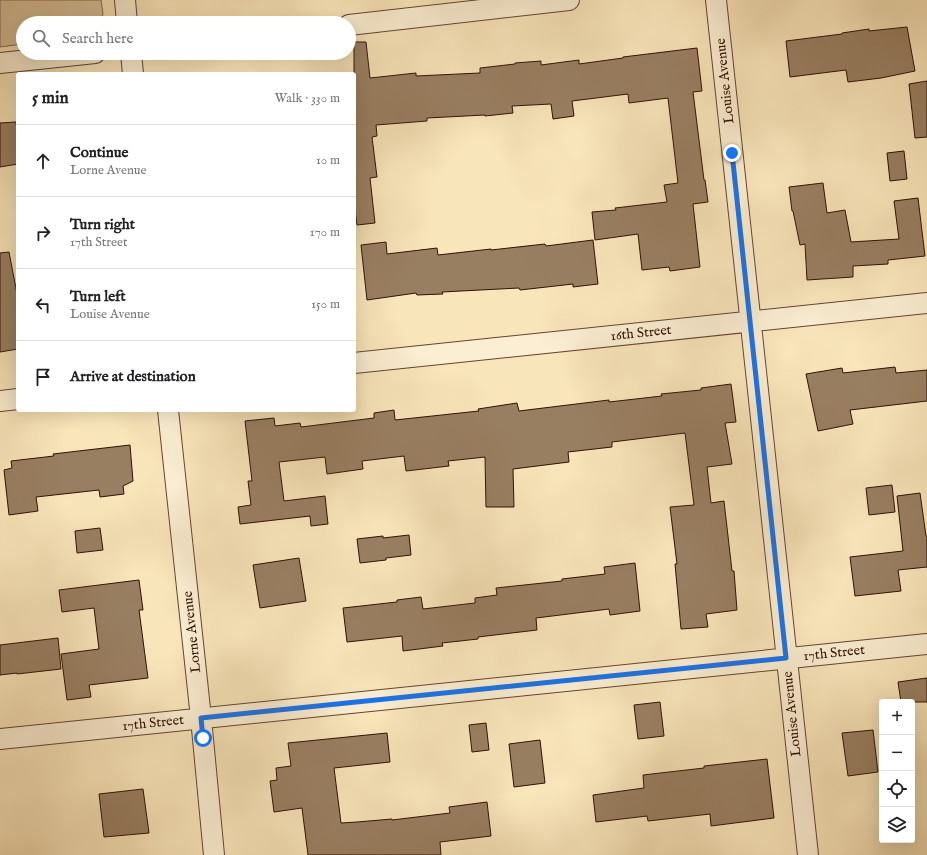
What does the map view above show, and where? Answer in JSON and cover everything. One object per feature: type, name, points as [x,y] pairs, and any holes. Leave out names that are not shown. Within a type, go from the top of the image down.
[{"type":"street","points":[[125,0],[126,16]]},
{"type":"street","points":[[356,24],[569,0]]},
{"type":"street","name":"Louise Avenue","points":[[716,0],[808,855]]},
{"type":"street","points":[[0,63],[28,60]]},
{"type":"street","points":[[132,60],[133,72]]},
{"type":"street","name":"16th Street","points":[[356,363],[927,303]]},
{"type":"street","points":[[0,401],[16,399]]},
{"type":"street","name":"Lorne Avenue","points":[[168,412],[214,855]]},
{"type":"street","name":"17th Street","points":[[0,739],[927,644]]},
{"type":"shaded area","points":[[0,0],[101,0],[102,16],[16,16],[16,45],[0,47]]},
{"type":"building","points":[[907,27],[915,71],[881,78],[848,82],[846,70],[790,77],[786,41],[869,29],[869,31]]},
{"type":"building","points":[[356,42],[366,42],[370,78],[416,73],[416,76],[480,73],[480,68],[541,61],[541,65],[579,60],[579,64],[697,48],[702,91],[693,92],[708,202],[693,204],[700,267],[670,271],[669,267],[642,270],[638,234],[595,240],[592,212],[667,202],[664,185],[678,183],[668,98],[629,103],[628,94],[572,101],[574,116],[553,119],[551,104],[512,106],[513,113],[485,116],[427,118],[427,121],[376,125],[377,136],[372,137],[377,177],[370,178],[375,223],[357,225],[356,72],[354,72]]},
{"type":"building","points":[[927,81],[927,137],[915,138],[909,84]]},
{"type":"building","points":[[16,122],[16,164],[0,167],[0,123]]},
{"type":"building","points":[[904,151],[907,179],[890,181],[887,153]]},
{"type":"building","points":[[823,183],[827,213],[845,210],[851,242],[899,239],[894,201],[918,198],[925,256],[888,260],[888,264],[853,266],[853,277],[807,280],[805,244],[800,245],[792,211],[789,187]]},
{"type":"building","points":[[593,240],[598,284],[573,287],[573,284],[520,290],[519,288],[442,292],[443,294],[417,295],[416,293],[367,300],[361,245],[386,242],[387,254],[437,248],[438,255],[545,244],[546,246]]},
{"type":"building","points":[[9,252],[16,289],[16,349],[0,352],[0,253]]},
{"type":"building","points":[[895,367],[896,373],[927,370],[927,401],[850,410],[853,424],[818,431],[806,374],[842,368],[843,373]]},
{"type":"building","points":[[731,384],[736,422],[725,423],[732,464],[707,467],[711,503],[724,501],[732,571],[734,571],[737,610],[706,614],[708,627],[681,629],[675,564],[677,564],[670,507],[694,505],[685,433],[612,442],[612,447],[568,452],[569,462],[513,469],[514,507],[486,507],[485,457],[448,461],[449,466],[406,471],[404,456],[362,461],[363,469],[327,474],[325,457],[279,462],[284,501],[325,496],[328,524],[311,526],[310,516],[240,524],[238,507],[251,505],[248,481],[252,481],[245,421],[274,418],[275,426],[300,423],[301,427],[374,418],[374,413],[394,410],[395,420],[479,411],[478,409],[517,403],[519,411],[609,400],[609,402],[662,396],[661,394],[701,390],[701,388]]},
{"type":"building","points":[[130,445],[133,481],[123,486],[124,494],[100,497],[99,490],[36,497],[38,511],[9,515],[4,470],[12,468],[11,461],[54,456],[53,454]]},
{"type":"building","points":[[892,485],[895,512],[869,515],[866,488]]},
{"type":"building","points":[[920,493],[927,536],[927,567],[898,570],[901,591],[855,596],[850,557],[903,551],[897,496]]},
{"type":"building","points":[[100,528],[103,550],[77,553],[75,531]]},
{"type":"building","points":[[409,535],[411,555],[360,563],[357,539]]},
{"type":"building","points":[[299,558],[306,601],[260,608],[253,565]]},
{"type":"building","points":[[635,563],[640,611],[610,615],[609,609],[536,618],[537,630],[478,637],[478,639],[442,643],[443,646],[403,651],[402,636],[347,642],[343,608],[397,602],[397,600],[421,597],[423,609],[475,603],[475,598],[497,595],[496,588],[562,581],[562,579],[605,574],[604,567]]},
{"type":"building","points":[[139,580],[143,610],[139,610],[148,678],[89,685],[91,697],[67,700],[61,654],[99,649],[94,608],[62,612],[59,590]]},
{"type":"building","points":[[58,638],[61,669],[0,675],[0,645]]},
{"type":"building","points":[[927,678],[927,702],[915,702],[915,699],[901,699],[898,682]]},
{"type":"building","points":[[660,702],[664,736],[638,739],[634,705]]},
{"type":"building","points":[[486,723],[489,750],[472,752],[469,725]]},
{"type":"building","points":[[873,730],[878,772],[848,776],[842,733]]},
{"type":"building","points":[[387,733],[390,762],[334,768],[341,823],[392,820],[450,813],[449,807],[487,802],[491,836],[440,842],[441,855],[308,855],[302,808],[274,812],[270,781],[277,780],[276,768],[291,766],[288,743]]},
{"type":"building","points":[[540,740],[545,783],[514,787],[509,744]]},
{"type":"building","points":[[767,759],[774,818],[711,826],[710,814],[648,821],[647,816],[596,822],[593,795],[644,788],[643,775]]},
{"type":"building","points":[[143,789],[149,833],[104,837],[99,794]]},
{"type":"route","points":[[203,738],[201,718],[786,658],[732,153]]}]
